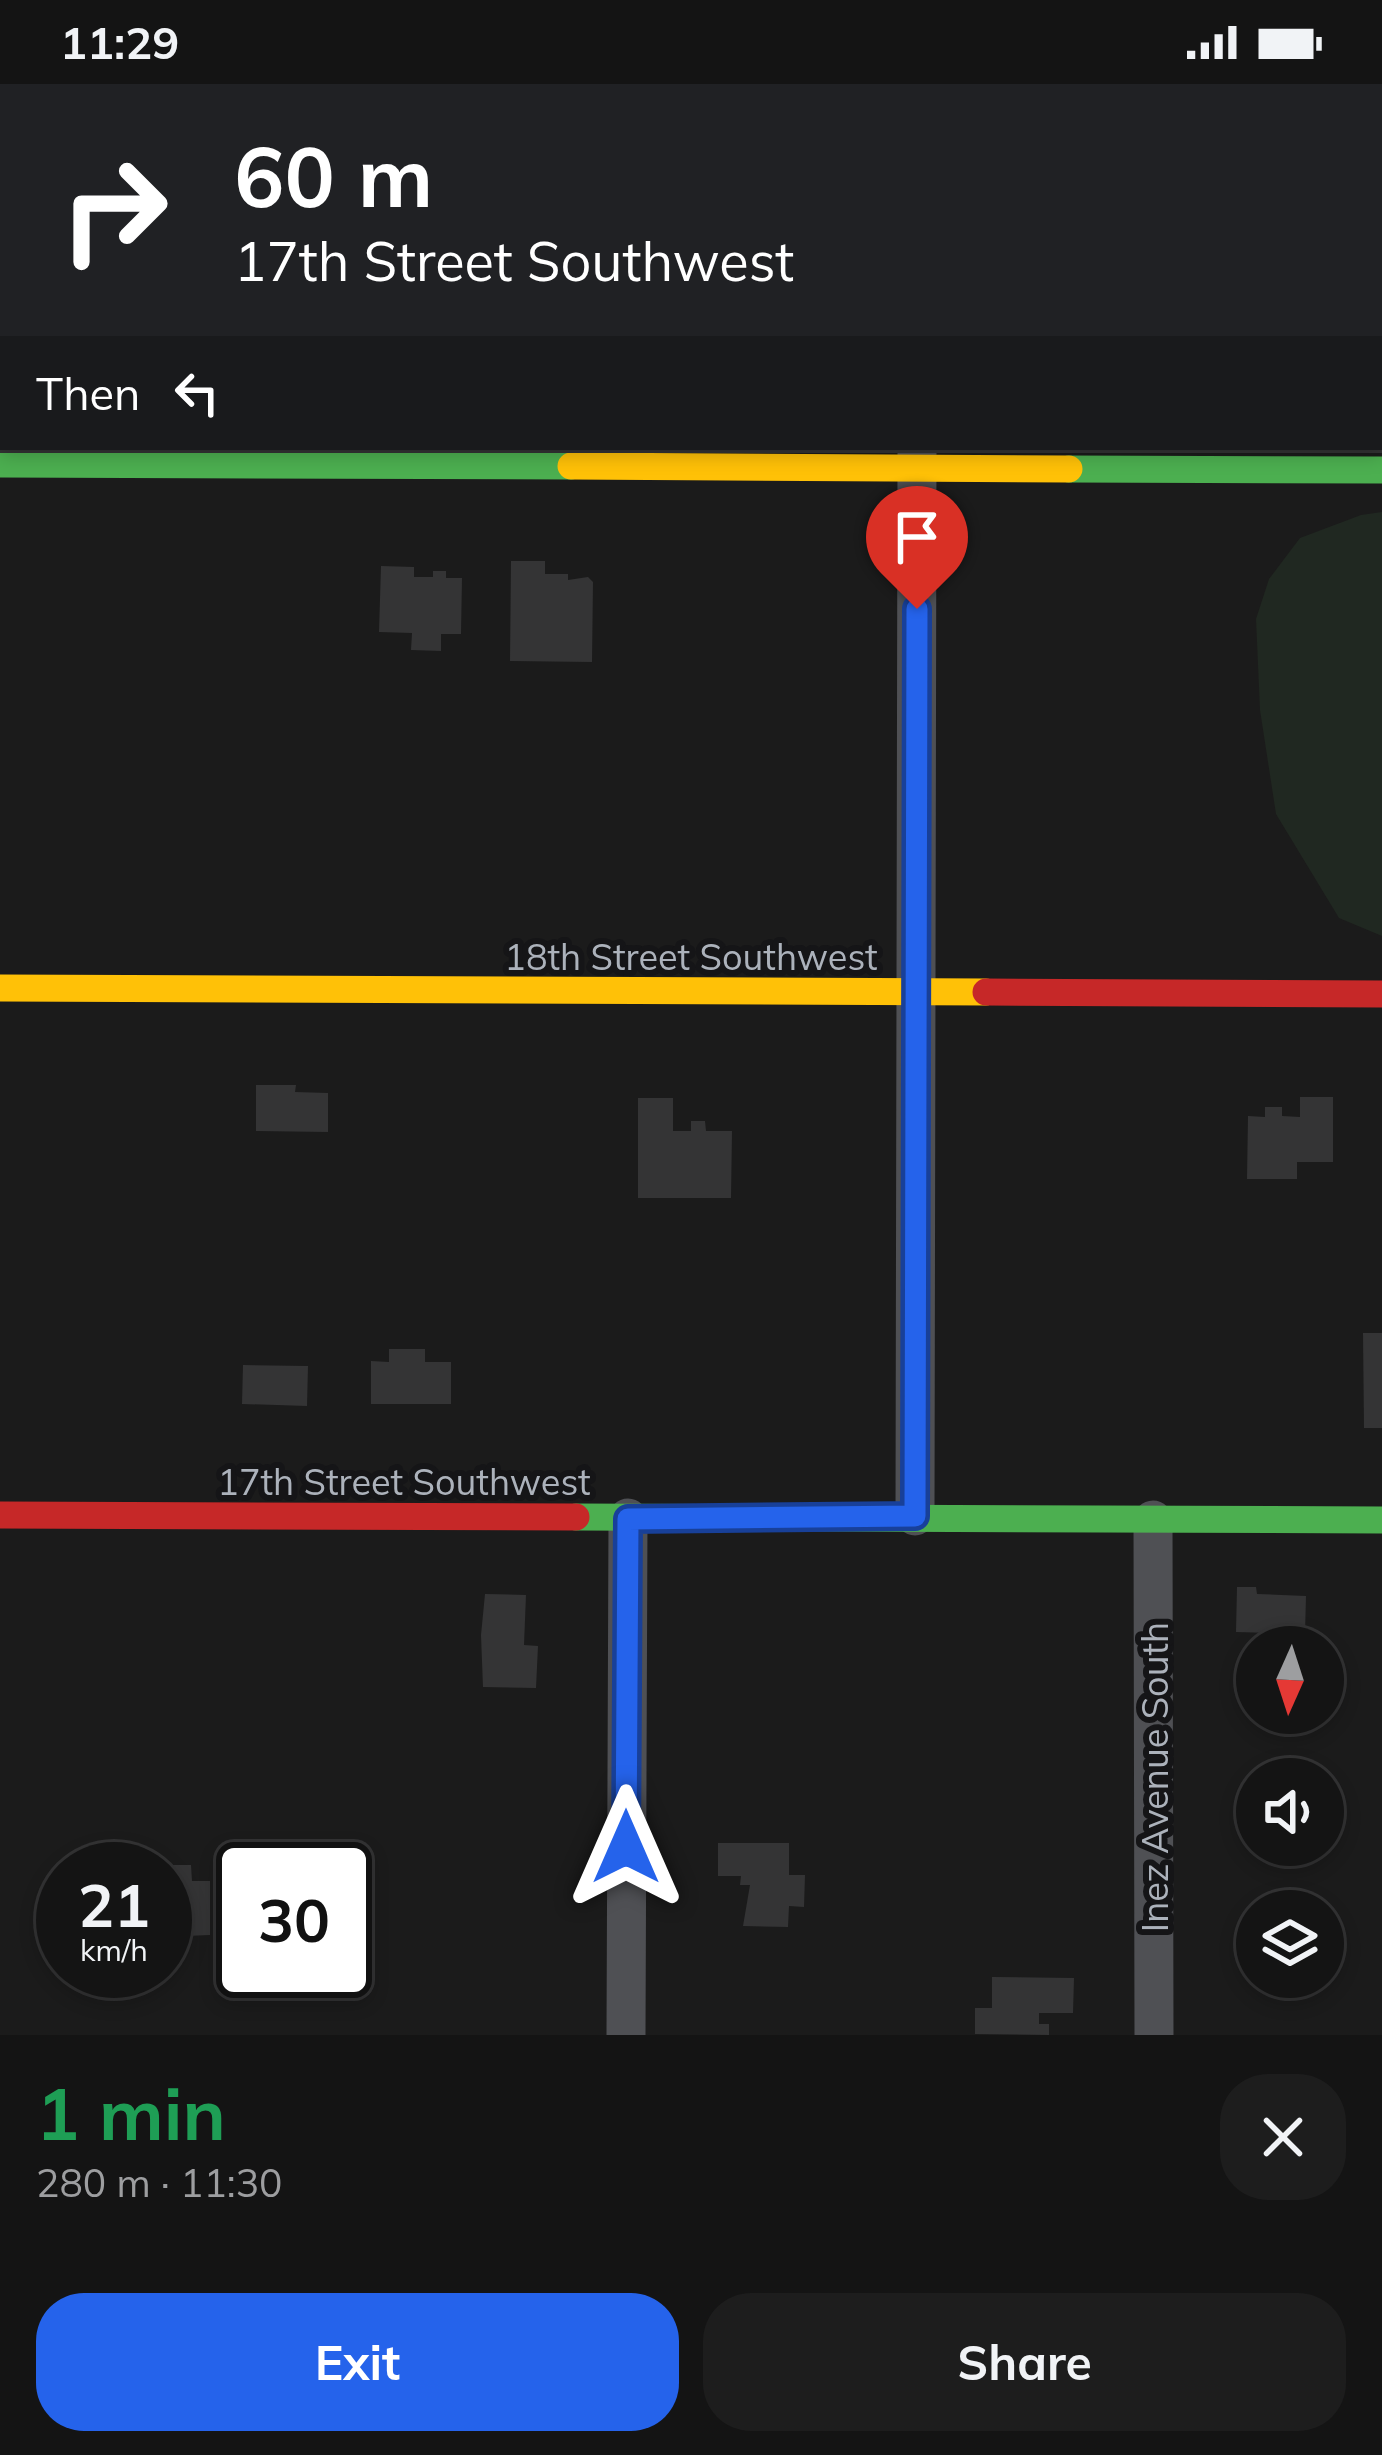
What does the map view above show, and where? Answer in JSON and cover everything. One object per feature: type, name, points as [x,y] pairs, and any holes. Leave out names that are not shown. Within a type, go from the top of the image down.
[{"type":"street","points":[[915,1516],[917,456]]},
{"type":"street","points":[[0,464],[917,456],[1382,470]]},
{"type":"street","name":"18th Street Southwest","points":[[0,988],[1382,994]]},
{"type":"street","name":"17th Street Southwest","points":[[1,1515],[1382,1520]]},
{"type":"street","points":[[626,2035],[628,1519]]},
{"type":"street","name":"Inez Avenue South","points":[[1153,1520],[1154,2035]]},
{"type":"shaded area","points":[[1382,512],[1382,936],[1339,918],[1276,814],[1260,710],[1256,619],[1269,579],[1300,538]]},
{"type":"building","points":[[511,561],[545,561],[545,574],[568,574],[568,580],[588,577],[593,582],[592,662],[510,661]]},
{"type":"building","points":[[381,566],[414,567],[414,577],[446,571],[446,578],[462,578],[461,634],[441,634],[441,651],[411,650],[412,633],[379,632]]},
{"type":"building","points":[[256,1085],[296,1085],[295,1092],[328,1093],[328,1132],[256,1131]]},
{"type":"building","points":[[1300,1097],[1333,1097],[1333,1162],[1297,1162],[1297,1179],[1247,1179],[1248,1116],[1265,1117],[1265,1107],[1282,1107],[1282,1116],[1300,1117]]},
{"type":"building","points":[[638,1098],[673,1098],[673,1131],[691,1131],[691,1121],[705,1121],[706,1131],[732,1131],[731,1198],[638,1198]]},
{"type":"building","points":[[1363,1333],[1382,1333],[1382,1428],[1364,1428]]},
{"type":"building","points":[[389,1349],[425,1349],[425,1362],[451,1362],[451,1404],[371,1404],[371,1361],[389,1362]]},
{"type":"building","points":[[243,1365],[308,1366],[307,1406],[242,1404]]},
{"type":"building","points":[[1237,1587],[1256,1587],[1257,1594],[1306,1596],[1305,1626],[1236,1626]]},
{"type":"building","points":[[485,1594],[526,1595],[524,1645],[538,1646],[536,1688],[483,1687]]},
{"type":"building","points":[[718,1843],[789,1843],[789,1875],[805,1875],[804,1907],[789,1906],[788,1927],[743,1926],[750,1885],[740,1885],[741,1876],[718,1876]]},
{"type":"building","points":[[192,1881],[210,1881],[210,1935],[192,1936]]},
{"type":"building","points":[[992,1977],[1074,1978],[1073,2013],[1039,2013],[1039,2024],[1049,2024],[1049,2035],[975,2034],[975,2008],[992,2008]]},
{"type":"traffic: fast","points":[[0,464],[571,466]]},
{"type":"traffic: fast","points":[[1069,469],[1382,470]]},
{"type":"traffic: fast","points":[[576,1517],[1382,1520]]},
{"type":"traffic: slow","points":[[571,466],[1069,469]]},
{"type":"traffic: slow","points":[[0,988],[986,992]]},
{"type":"traffic: jam","points":[[986,992],[1382,994]]},
{"type":"traffic: jam","points":[[1,1515],[576,1517]]},
{"type":"route","points":[[626,1847],[628,1519],[915,1516],[917,609]]}]
